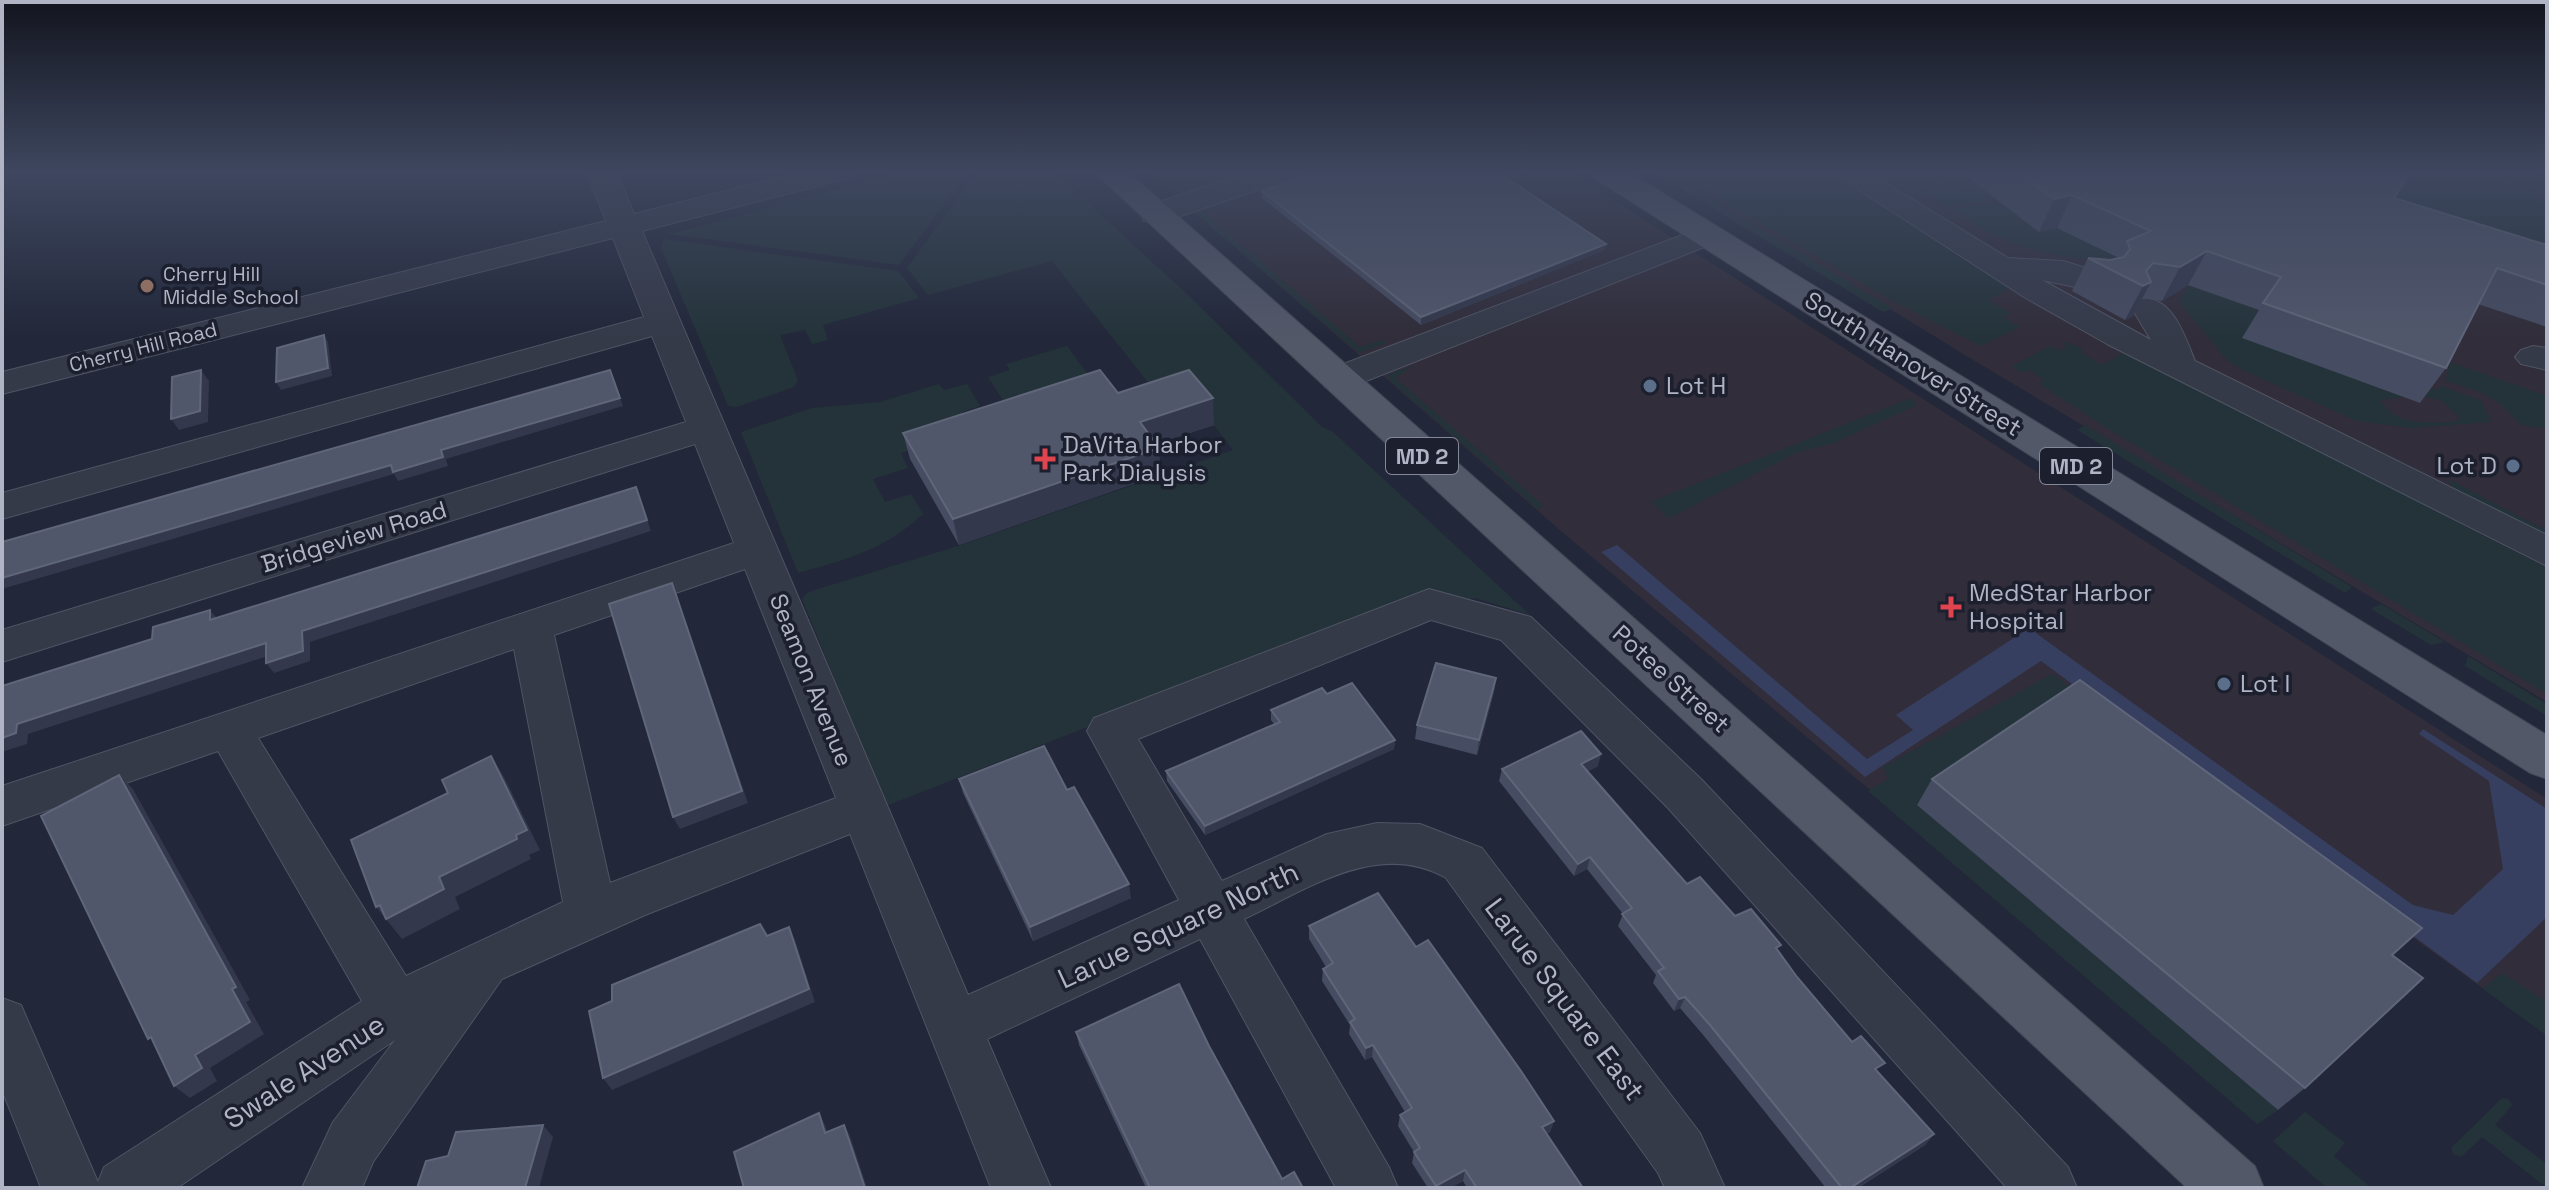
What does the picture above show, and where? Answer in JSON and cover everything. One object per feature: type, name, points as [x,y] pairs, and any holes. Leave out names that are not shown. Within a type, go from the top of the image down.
[{"type":"main road","name":"Potee Street","points":[[1169,227],[2233,1188]]},
{"type":"main road","name":"South Hanover Street","points":[[1693,227],[2547,759]]},
{"type":"street","name":"Cherry Hill Road","points":[[2,383],[622,227]]},
{"type":"street","name":"Seamon Avenue","points":[[624,227],[1021,1188]]},
{"type":"street","points":[[1939,227],[1999,267],[2180,368],[2361,456],[2547,552]]},
{"type":"street","points":[[1338,379],[1706,235]]},
{"type":"street","points":[[1999,267],[2063,271],[2094,281]]},
{"type":"street","points":[[2148,307],[2163,326],[2180,368]]},
{"type":"street","points":[[2,506],[663,322]]},
{"type":"street","name":"Bridgeview Road","points":[[2,646],[706,428]]},
{"type":"street","points":[[2,806],[227,727],[757,550]]},
{"type":"street","points":[[1368,1188],[1110,731],[1429,604],[1516,628],[1685,794],[2047,1188]]},
{"type":"street","points":[[531,627],[591,913]]},
{"type":"street","points":[[227,727],[397,1010]]},
{"type":"street","name":"Swale Avenue","points":[[125,1188],[397,1010],[487,960],[591,913],[863,808]]},
{"type":"street","name":"Larue Square North","points":[[955,1027],[1344,849],[1374,843],[1408,842]]},
{"type":"street","name":"Larue Square East","points":[[1408,842],[1440,847],[1464,863],[1679,1153],[1695,1188]]},
{"type":"street","name":"Swale Avenue","points":[[332,1188],[353,1142],[487,960]]},
{"type":"street","points":[[2,1023],[71,1188]]},
{"type":"shaded area","points":[[698,227],[928,227],[899,265],[670,234]]},
{"type":"shaded area","points":[[937,227],[1113,227],[1322,427],[1332,431],[1530,615],[1475,598],[1456,602],[1424,595],[886,806],[802,599],[808,592],[961,545],[1233,450],[1188,392],[1162,400],[1052,261],[928,295],[907,268]]},
{"type":"shaded area","points":[[1211,227],[1220,227],[1360,347],[1382,340],[1387,343],[1359,353]]},
{"type":"shaded area","name":"MedStar Harbor Hospital","points":[[1212,227],[1655,227],[2547,799],[2547,1035],[2062,683],[1870,790],[1562,532]]},
{"type":"shaded area","points":[[1743,227],[1757,227],[1892,308],[1883,312]]},
{"type":"shaded area","points":[[1756,227],[2547,227],[2547,702],[1968,357]]},
{"type":"shaded area","points":[[1767,227],[1913,227],[2012,287],[1988,300],[2011,313],[2003,317],[2020,327],[1981,346],[1882,295]]},
{"type":"shaded area","points":[[1980,227],[2093,227],[2135,257],[2111,260],[2063,256],[2038,251]]},
{"type":"shaded area","points":[[2484,227],[2547,227],[2547,245]]},
{"type":"shaded area","points":[[664,239],[898,271],[919,298],[823,325],[828,340],[812,344],[805,330],[780,335],[798,380],[794,387],[737,407],[728,406],[661,248]]},
{"type":"shaded area","points":[[2189,284],[2261,311],[2404,397],[2380,400],[2387,409],[2403,419],[2455,422],[2460,418],[2442,401],[2423,396],[2428,387],[2438,390],[2441,386],[2480,400],[2492,422],[2410,428],[2357,421],[2242,370],[2226,359],[2179,302]]},
{"type":"shaded area","points":[[2062,341],[2084,349],[2080,352],[2102,365],[2125,352],[2361,466],[2547,568],[2547,694],[2105,427],[2038,383],[2044,380],[2029,370],[2022,373],[2012,366],[2050,346],[2061,351],[2067,347]]},
{"type":"shaded area","points":[[1067,346],[1103,395],[1017,422],[988,377],[1010,370],[1006,364]]},
{"type":"shaded area","points":[[2450,362],[2547,396],[2547,427],[2526,426],[2488,396],[2445,380]]},
{"type":"shaded area","points":[[1414,366],[1395,378],[1544,506],[1538,509],[1389,380],[1388,374]]},
{"type":"shaded area","points":[[939,384],[944,390],[967,384],[980,406],[962,412],[971,432],[901,453],[908,468],[873,479],[885,502],[911,494],[923,514],[880,545],[798,573],[741,432],[812,408],[880,402]]},
{"type":"shaded area","points":[[1911,398],[1917,405],[1834,443],[1798,452],[1669,518],[1650,502]]},
{"type":"shaded area","points":[[2085,425],[2352,587],[2345,593],[2077,430]]},
{"type":"shaded area","points":[[2449,479],[2547,531],[2547,539],[2451,488]]},
{"type":"shaded area","points":[[2381,604],[2445,642],[2431,645],[2371,609]]},
{"type":"shaded area","points":[[2468,656],[2547,704],[2547,716],[2465,666]]},
{"type":"shaded area","points":[[2052,674],[2261,825],[1918,805],[2278,1110],[2257,1124],[1868,791],[1888,779],[1883,767]]},
{"type":"shaded area","points":[[2502,973],[2547,1002],[2547,1036],[2483,989]]},
{"type":"shaded area","points":[[2502,1098],[2508,1099],[2512,1105],[2495,1125],[2547,1164],[2547,1188],[2482,1137],[2461,1157],[2453,1154],[2451,1148]]},
{"type":"shaded area","points":[[2305,1112],[2345,1143],[2334,1156],[2371,1188],[2327,1188],[2273,1141]]},
{"type":"water","points":[[1617,545],[1867,759],[1913,730],[1896,715],[2029,628],[2413,905],[2453,915],[2503,869],[2489,781],[2419,734],[2423,729],[2547,809],[2547,917],[2477,983],[2041,661],[1865,777],[1601,552]]},
{"type":"building","points":[[1307,227],[1580,227],[1606,244],[1421,317]]},
{"type":"building","points":[[2141,227],[2487,227],[2547,245],[2547,285],[2497,268],[2446,368],[2263,303],[2281,277],[2207,251],[2180,267],[2153,263],[2146,271],[2151,282],[2143,286],[2088,258],[2110,260],[2124,257],[2130,249],[2127,241],[2151,231]]},
{"type":"building","points":[[324,335],[328,368],[276,382],[277,348]]},
{"type":"building","points":[[201,370],[200,411],[171,419],[172,377]]},
{"type":"building","points":[[610,370],[620,398],[441,450],[443,457],[393,472],[391,465],[2,578],[2,542]]},
{"type":"building","points":[[1100,370],[1118,393],[1189,370],[1213,398],[1140,422],[1159,448],[953,519],[903,433]]},
{"type":"building","points":[[636,487],[647,520],[302,631],[303,651],[266,663],[266,643],[17,724],[16,733],[2,738],[2,686],[152,639],[153,627],[210,610],[210,620]]},
{"type":"building","points":[[672,583],[742,791],[673,817],[609,604]]},
{"type":"building","points":[[1436,663],[1496,678],[1479,740],[1417,725]]},
{"type":"building","points":[[2080,680],[2422,928],[2392,955],[2423,978],[2305,1088],[1932,779]]},
{"type":"building","points":[[1352,683],[1395,740],[1205,826],[1166,771],[1280,722],[1271,710],[1322,688],[1327,694]]},
{"type":"building","points":[[1581,731],[1601,754],[1581,764],[1687,884],[1700,877],[1735,916],[1751,909],[1781,945],[1776,948],[1797,977],[1852,1042],[1861,1036],[1885,1063],[1875,1069],[1934,1134],[1850,1188],[1842,1188],[1710,1025],[1685,997],[1679,999],[1658,971],[1664,968],[1622,914],[1632,908],[1590,857],[1578,864],[1502,769]]},
{"type":"building","points":[[1044,746],[1067,790],[1074,787],[1129,884],[1030,927],[959,779]]},
{"type":"building","points":[[491,756],[527,830],[516,835],[517,839],[439,877],[444,889],[386,919],[380,905],[376,907],[351,840],[448,793],[442,780]]},
{"type":"building","points":[[119,775],[236,987],[232,989],[250,1022],[195,1055],[202,1068],[174,1086],[151,1037],[148,1039],[41,816]]},
{"type":"building","points":[[1378,893],[1416,947],[1428,940],[1521,1071],[1554,1121],[1542,1127],[1583,1188],[1477,1188],[1465,1170],[1436,1186],[1414,1152],[1420,1148],[1400,1115],[1412,1108],[1373,1045],[1366,1048],[1350,1022],[1355,1019],[1323,969],[1333,963],[1309,926]]},
{"type":"building","points":[[760,924],[767,936],[789,927],[809,989],[603,1078],[589,1011],[612,1001],[612,985]]},
{"type":"building","points":[[1179,984],[1209,1046],[1282,1179],[1294,1172],[1303,1188],[1150,1188],[1076,1032]]},
{"type":"building","points":[[819,1113],[825,1133],[844,1125],[865,1188],[744,1188],[734,1152]]},
{"type":"building","points":[[543,1125],[525,1188],[417,1188],[426,1161],[448,1156],[456,1132]]},
{"type":"place","name":"Cherry Hill Middle School","points":[[147,286]]},
{"type":"place","name":"Lot H","points":[[1650,386]]},
{"type":"place","name":"DaVita Harbor Park Dialysis","points":[[1045,459]]},
{"type":"place","name":"Lot D","points":[[2513,466]]},
{"type":"place","name":"MedStar Harbor Hospital","points":[[1951,607]]},
{"type":"place","name":"Lot I","points":[[2224,684]]}]
